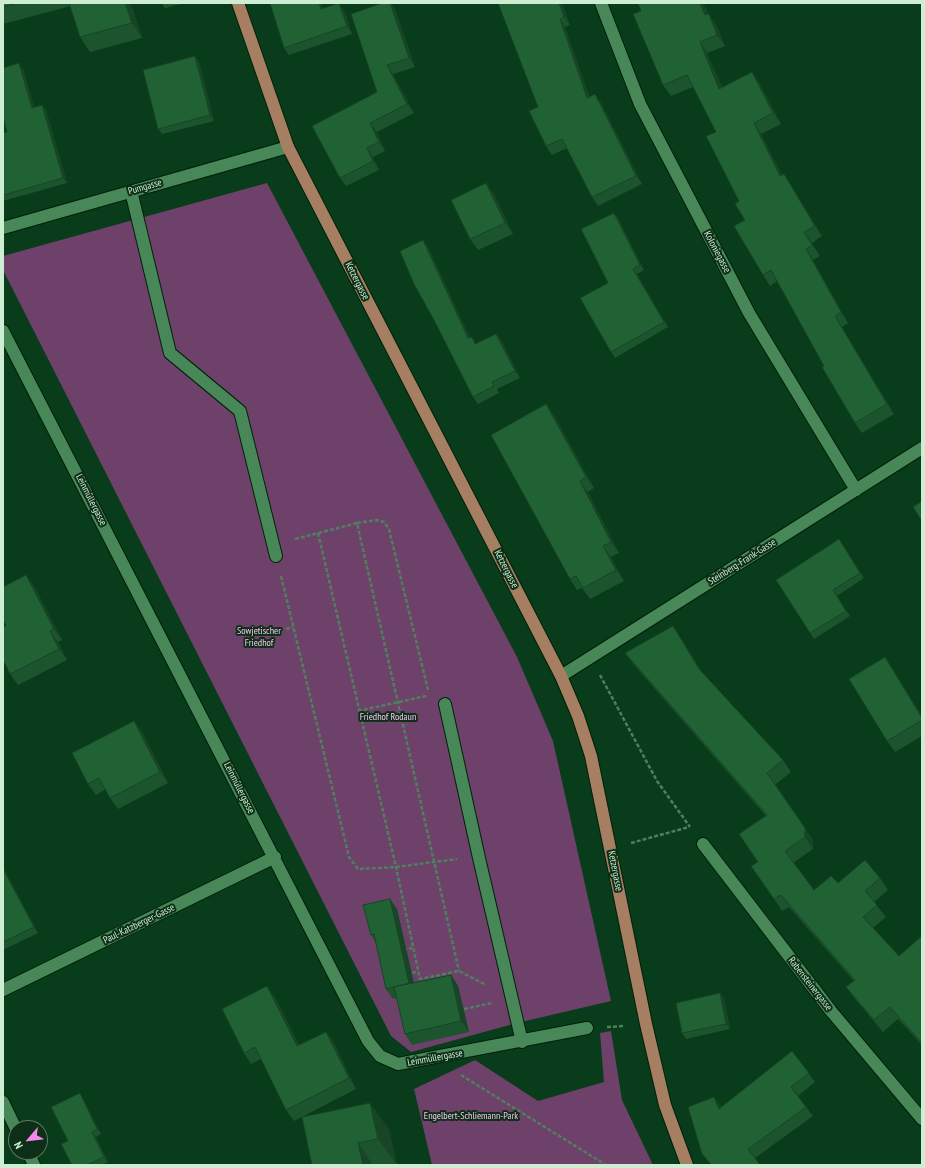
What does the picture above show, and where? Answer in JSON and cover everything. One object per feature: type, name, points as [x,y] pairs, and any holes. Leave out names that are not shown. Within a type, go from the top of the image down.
[{"type":"main road","name":"Ketzergasse","points":[[238,3],[288,147],[562,676],[591,756],[646,1024],[663,1098],[687,1165]]},
{"type":"street","name":"Koloniegasse","points":[[601,3],[640,104],[745,306],[856,490]]},
{"type":"street","name":"Pumgasse","points":[[3,228],[288,147]]},
{"type":"street","points":[[131,191],[170,353],[240,411],[274,550]]},
{"type":"street","name":"Leinmüllergasse","points":[[3,330],[275,857],[368,1041],[380,1056],[398,1064],[522,1042],[587,1028]]},
{"type":"street","name":"Steinberg-Frank-Gasse","points":[[562,676],[922,448]]},
{"type":"street","points":[[445,704],[522,1042]]},
{"type":"street","name":"Rabensteinergasse","points":[[702,844],[831,1011],[922,1119]]},
{"type":"street","name":"Paul-Katzberger-Gasse","points":[[3,990],[275,857]]},
{"type":"street","points":[[3,1102],[12,1120]]},
{"type":"path","points":[[358,711],[430,695],[389,529],[384,522],[376,520],[357,523],[318,533],[274,550],[348,857],[358,869],[396,867],[434,861],[479,858]]},
{"type":"path","points":[[357,523],[459,971]]},
{"type":"path","points":[[318,533],[358,711],[396,867],[412,948],[420,979],[459,971],[512,998]]},
{"type":"path","points":[[286,629],[293,627]]},
{"type":"path","points":[[590,657],[657,781],[702,844]]},
{"type":"path","points":[[611,848],[690,827]]},
{"type":"path","points":[[400,950],[412,948]]},
{"type":"path","points":[[412,973],[418,971]]},
{"type":"path","points":[[464,1009],[512,998]]},
{"type":"path","points":[[435,1058],[606,1165]]},
{"type":"green space","name":"Friedhof Rodaun","points":[[267,183],[517,657],[553,741],[611,1001],[517,1023],[411,1052],[391,1036],[3,270],[3,256]]},
{"type":"green space","name":"Engelbert-Schliemann-Park","points":[[611,1031],[622,1100],[653,1165],[432,1165],[414,1089],[475,1060],[538,1101],[604,1082],[600,1033]]},
{"type":"building","points":[[3,3],[17,3],[3,7]]},
{"type":"building","points":[[69,3],[125,3],[132,23],[80,37]]},
{"type":"building","points":[[270,3],[319,3],[321,9],[339,3],[347,26],[284,48]]},
{"type":"building","points":[[382,3],[390,3],[409,58],[387,65],[407,104],[370,123],[379,142],[367,148],[373,161],[340,178],[312,126],[377,92],[351,14]]},
{"type":"building","points":[[498,3],[559,3],[564,17],[560,19],[587,98],[595,94],[636,176],[592,197],[562,139],[546,146],[529,111],[538,107]]},
{"type":"building","points":[[638,3],[700,3],[705,15],[709,14],[717,35],[700,42],[719,89],[752,72],[773,113],[754,123],[780,176],[784,174],[815,226],[804,232],[812,245],[806,249],[841,312],[835,316],[887,404],[855,423],[822,367],[824,366],[771,270],[763,275],[734,226],[745,220],[735,204],[739,201],[706,136],[716,132],[687,75],[663,85],[633,14],[641,11]]},
{"type":"building","points":[[195,56],[210,115],[158,129],[143,70]]},
{"type":"building","points":[[19,63],[32,108],[42,105],[63,178],[3,195],[3,133],[7,132],[3,117],[3,68]]},
{"type":"building","points":[[486,183],[505,223],[470,239],[451,200]]},
{"type":"building","points":[[614,213],[640,265],[633,269],[664,322],[611,352],[580,298],[608,283],[581,229]]},
{"type":"building","points":[[423,240],[468,338],[472,337],[475,344],[496,334],[515,371],[492,382],[494,386],[473,397],[414,284],[400,251]]},
{"type":"building","points":[[546,404],[586,477],[580,481],[611,542],[603,546],[616,570],[583,588],[576,576],[570,579],[491,435]]},
{"type":"building","points":[[922,501],[922,521],[913,507]]},
{"type":"building","points":[[839,539],[860,573],[833,590],[846,611],[810,633],[776,580]]},
{"type":"building","points":[[26,575],[54,629],[50,631],[59,649],[10,674],[3,660],[3,627],[6,626],[3,619],[3,587]]},
{"type":"building","points":[[673,626],[699,669],[783,760],[767,773],[805,828],[805,837],[785,851],[814,890],[831,876],[838,883],[865,860],[880,878],[865,891],[877,905],[863,917],[899,956],[922,936],[922,1043],[890,1007],[874,1020],[846,987],[855,980],[781,895],[774,899],[751,866],[758,862],[739,834],[767,815],[625,653]]},
{"type":"building","points":[[885,657],[922,718],[922,720],[887,741],[849,679]]},
{"type":"building","points":[[134,721],[160,772],[110,798],[99,778],[88,784],[72,753]]},
{"type":"building","points":[[3,869],[34,927],[3,942]]},
{"type":"building","points":[[390,899],[409,983],[386,989],[374,934],[371,935],[363,905]]},
{"type":"building","points":[[451,975],[461,1021],[405,1034],[394,987]]},
{"type":"building","points":[[267,986],[297,1046],[326,1032],[349,1078],[286,1110],[255,1047],[244,1053],[222,1009]]},
{"type":"building","points":[[720,993],[726,1024],[682,1033],[676,1003]]},
{"type":"building","points":[[792,1051],[809,1073],[791,1087],[806,1107],[748,1149],[760,1165],[712,1165],[702,1154],[688,1107],[714,1097],[719,1109]]},
{"type":"building","points":[[80,1093],[97,1129],[92,1132],[104,1157],[87,1165],[72,1165],[61,1144],[68,1141],[51,1107]]},
{"type":"building","points":[[370,1103],[378,1139],[358,1143],[363,1165],[312,1165],[302,1117]]},
{"type":"park label","name":"Sowjetischer Friedhof","points":[[259,636]]}]
